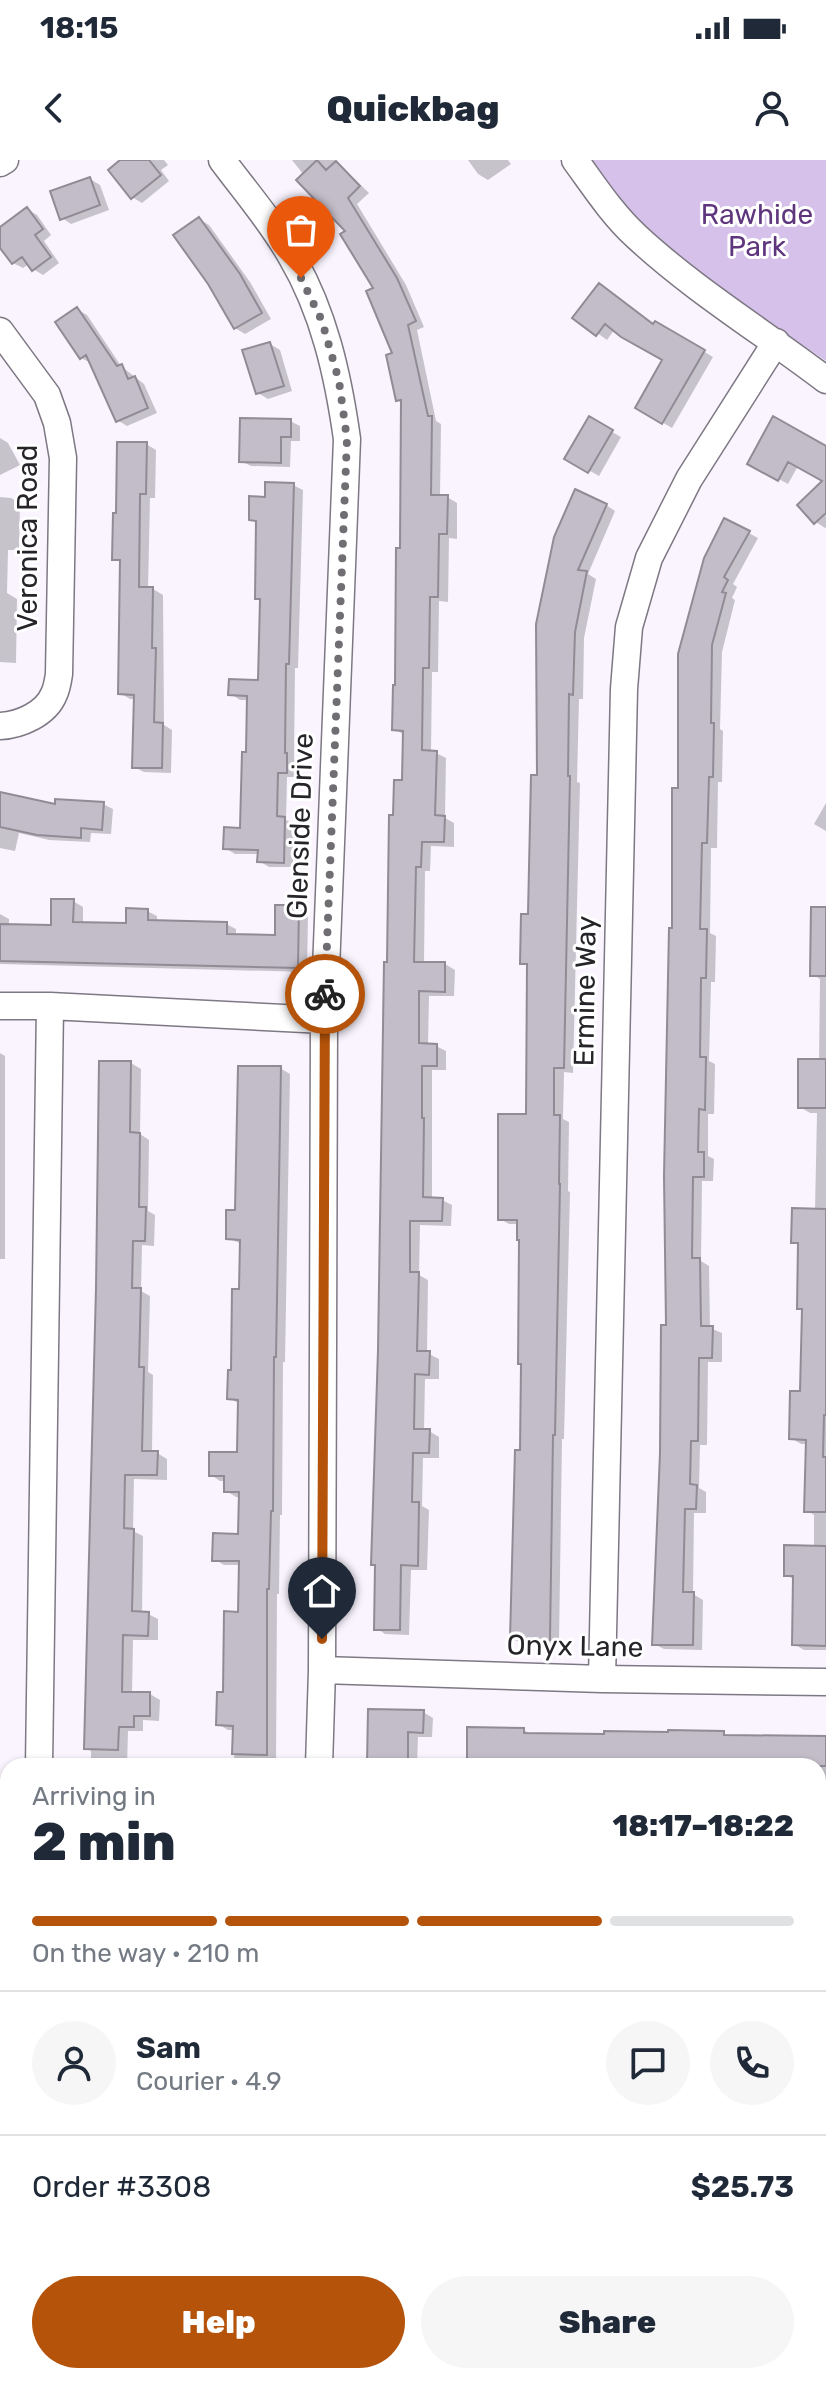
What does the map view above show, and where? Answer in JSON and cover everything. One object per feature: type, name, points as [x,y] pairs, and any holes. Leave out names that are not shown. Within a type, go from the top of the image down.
[{"type":"street","points":[[0,163],[5,160]]},
{"type":"street","name":"Glenside Drive","points":[[222,160],[291,256],[322,321],[339,381],[347,439],[324,1020],[319,1758]]},
{"type":"street","points":[[575,160],[603,199],[634,234],[680,274],[826,380]]},
{"type":"street","name":"Veronica Road","points":[[0,331],[47,395],[57,423],[63,458],[59,674],[53,697],[41,709],[27,721],[0,726]]},
{"type":"street","name":"Ermine Way","points":[[602,1679],[624,689],[629,627],[649,558],[685,486],[776,342]]},
{"type":"street","points":[[0,1006],[324,1020]]},
{"type":"street","points":[[39,1758],[50,1006]]},
{"type":"street","name":"Onyx Lane","points":[[322,1670],[826,1682]]},
{"type":"green space","name":"Rawhide Park","points":[[591,160],[826,160],[826,361],[706,279],[624,206]]},
{"type":"building","points":[[120,160],[149,160],[161,175],[131,199],[108,170]]},
{"type":"building","points":[[317,160],[326,170],[336,161],[360,186],[348,198],[397,278],[416,321],[408,325],[428,416],[432,416],[431,495],[448,495],[447,534],[439,534],[438,597],[430,597],[429,668],[423,668],[422,750],[437,751],[435,815],[445,816],[444,842],[422,842],[421,867],[416,867],[414,962],[445,962],[445,992],[419,991],[419,1043],[437,1044],[437,1066],[422,1066],[423,1197],[443,1198],[442,1221],[410,1221],[410,1272],[419,1272],[417,1351],[430,1351],[429,1375],[415,1374],[414,1429],[430,1429],[429,1453],[413,1453],[412,1502],[419,1502],[418,1566],[401,1565],[400,1630],[374,1630],[375,1565],[371,1565],[389,815],[393,815],[394,780],[402,780],[403,731],[392,730],[396,548],[400,548],[401,400],[396,401],[386,355],[392,353],[366,291],[373,288],[340,234],[345,231],[296,180]]},
{"type":"building","points":[[90,177],[100,205],[60,220],[50,191]]},
{"type":"building","points":[[27,207],[43,229],[35,235],[51,257],[32,271],[22,257],[12,264],[0,248],[0,227]]},
{"type":"building","points":[[199,217],[240,274],[262,313],[234,329],[208,284],[173,235]]},
{"type":"building","points":[[599,283],[653,324],[655,321],[705,350],[662,424],[635,408],[662,360],[621,337],[605,324],[596,336],[572,318]]},
{"type":"building","points":[[77,307],[117,366],[122,364],[128,379],[135,376],[148,408],[116,422],[86,355],[80,359],[55,322]]},
{"type":"building","points":[[270,342],[284,386],[256,394],[242,350]]},
{"type":"building","points":[[589,416],[613,430],[588,473],[564,459]]},
{"type":"building","points":[[773,416],[826,446],[826,513],[814,524],[797,505],[822,481],[788,462],[778,481],[747,464]]},
{"type":"building","points":[[240,418],[291,419],[291,437],[281,437],[281,463],[239,462]]},
{"type":"building","points":[[117,442],[147,442],[146,494],[140,494],[139,587],[153,587],[152,648],[156,648],[154,722],[163,723],[162,768],[132,768],[134,695],[118,694],[120,560],[112,560]]},
{"type":"building","points":[[265,482],[294,483],[289,664],[286,664],[287,773],[278,773],[277,816],[285,817],[284,863],[257,862],[258,850],[223,849],[224,827],[240,828],[242,752],[246,752],[247,696],[228,695],[229,679],[258,680],[260,599],[255,599],[256,521],[249,520],[249,496],[265,497]]},
{"type":"building","points":[[575,489],[607,504],[578,570],[587,571],[575,632],[573,695],[569,694],[564,1068],[554,1068],[554,1115],[560,1115],[560,1184],[550,1640],[510,1639],[515,1450],[520,1450],[519,1240],[517,1220],[498,1220],[498,1114],[526,1114],[527,964],[520,964],[521,914],[528,914],[531,775],[537,775],[536,624],[554,537]]},
{"type":"building","points":[[724,518],[750,531],[724,577],[728,580],[722,592],[726,593],[712,645],[713,777],[709,777],[707,843],[702,843],[700,929],[707,929],[706,978],[701,978],[700,1057],[706,1057],[705,1110],[699,1109],[698,1152],[704,1152],[704,1177],[693,1177],[692,1258],[700,1258],[701,1326],[713,1326],[712,1358],[699,1358],[698,1441],[691,1441],[690,1484],[697,1485],[696,1509],[685,1509],[683,1592],[694,1592],[693,1645],[652,1645],[660,1453],[661,1325],[666,1325],[664,1176],[669,928],[672,928],[672,788],[678,788],[678,654],[704,558]]},
{"type":"building","points":[[0,792],[55,804],[55,799],[104,802],[102,830],[81,828],[81,838],[37,835],[0,827]]},
{"type":"building","points":[[51,899],[74,899],[73,922],[126,923],[126,908],[148,909],[148,920],[227,922],[227,934],[275,935],[275,905],[299,905],[298,968],[0,961],[0,924],[51,925]]},
{"type":"building","points":[[811,907],[826,907],[826,976],[810,976]]},
{"type":"building","points":[[798,1059],[826,1059],[826,1108],[798,1108]]},
{"type":"building","points":[[99,1061],[131,1061],[130,1132],[140,1133],[139,1207],[146,1207],[145,1241],[133,1241],[132,1288],[141,1288],[139,1367],[144,1367],[142,1451],[158,1451],[157,1475],[125,1475],[124,1528],[134,1529],[132,1611],[149,1612],[148,1636],[123,1635],[122,1692],[150,1692],[150,1716],[134,1716],[134,1727],[119,1727],[118,1750],[84,1749]]},
{"type":"building","points":[[238,1066],[281,1066],[273,1511],[267,1589],[267,1755],[232,1754],[233,1726],[216,1725],[217,1692],[223,1692],[224,1611],[238,1612],[239,1561],[212,1561],[213,1533],[238,1534],[239,1492],[224,1492],[224,1476],[209,1476],[209,1452],[237,1452],[238,1400],[227,1399],[228,1370],[231,1370],[232,1289],[239,1289],[240,1240],[226,1239],[226,1210],[235,1210]]},
{"type":"building","points":[[792,1208],[826,1209],[826,1415],[823,1457],[826,1457],[826,1512],[804,1512],[806,1440],[789,1439],[790,1391],[800,1391],[802,1309],[797,1309],[798,1243],[791,1243]]},
{"type":"building","points":[[784,1545],[826,1546],[826,1646],[792,1645],[793,1576],[784,1576]]},
{"type":"building","points":[[368,1709],[424,1710],[423,1733],[408,1732],[408,1758],[367,1758]]},
{"type":"building","points":[[467,1727],[524,1728],[524,1733],[604,1734],[604,1731],[668,1730],[724,1731],[724,1735],[826,1736],[826,1758],[467,1758]]},
{"type":"way so far","points":[[301,278],[322,321],[339,381],[347,439],[325,994]]},
{"type":"route","points":[[322,1639],[325,994]]}]
